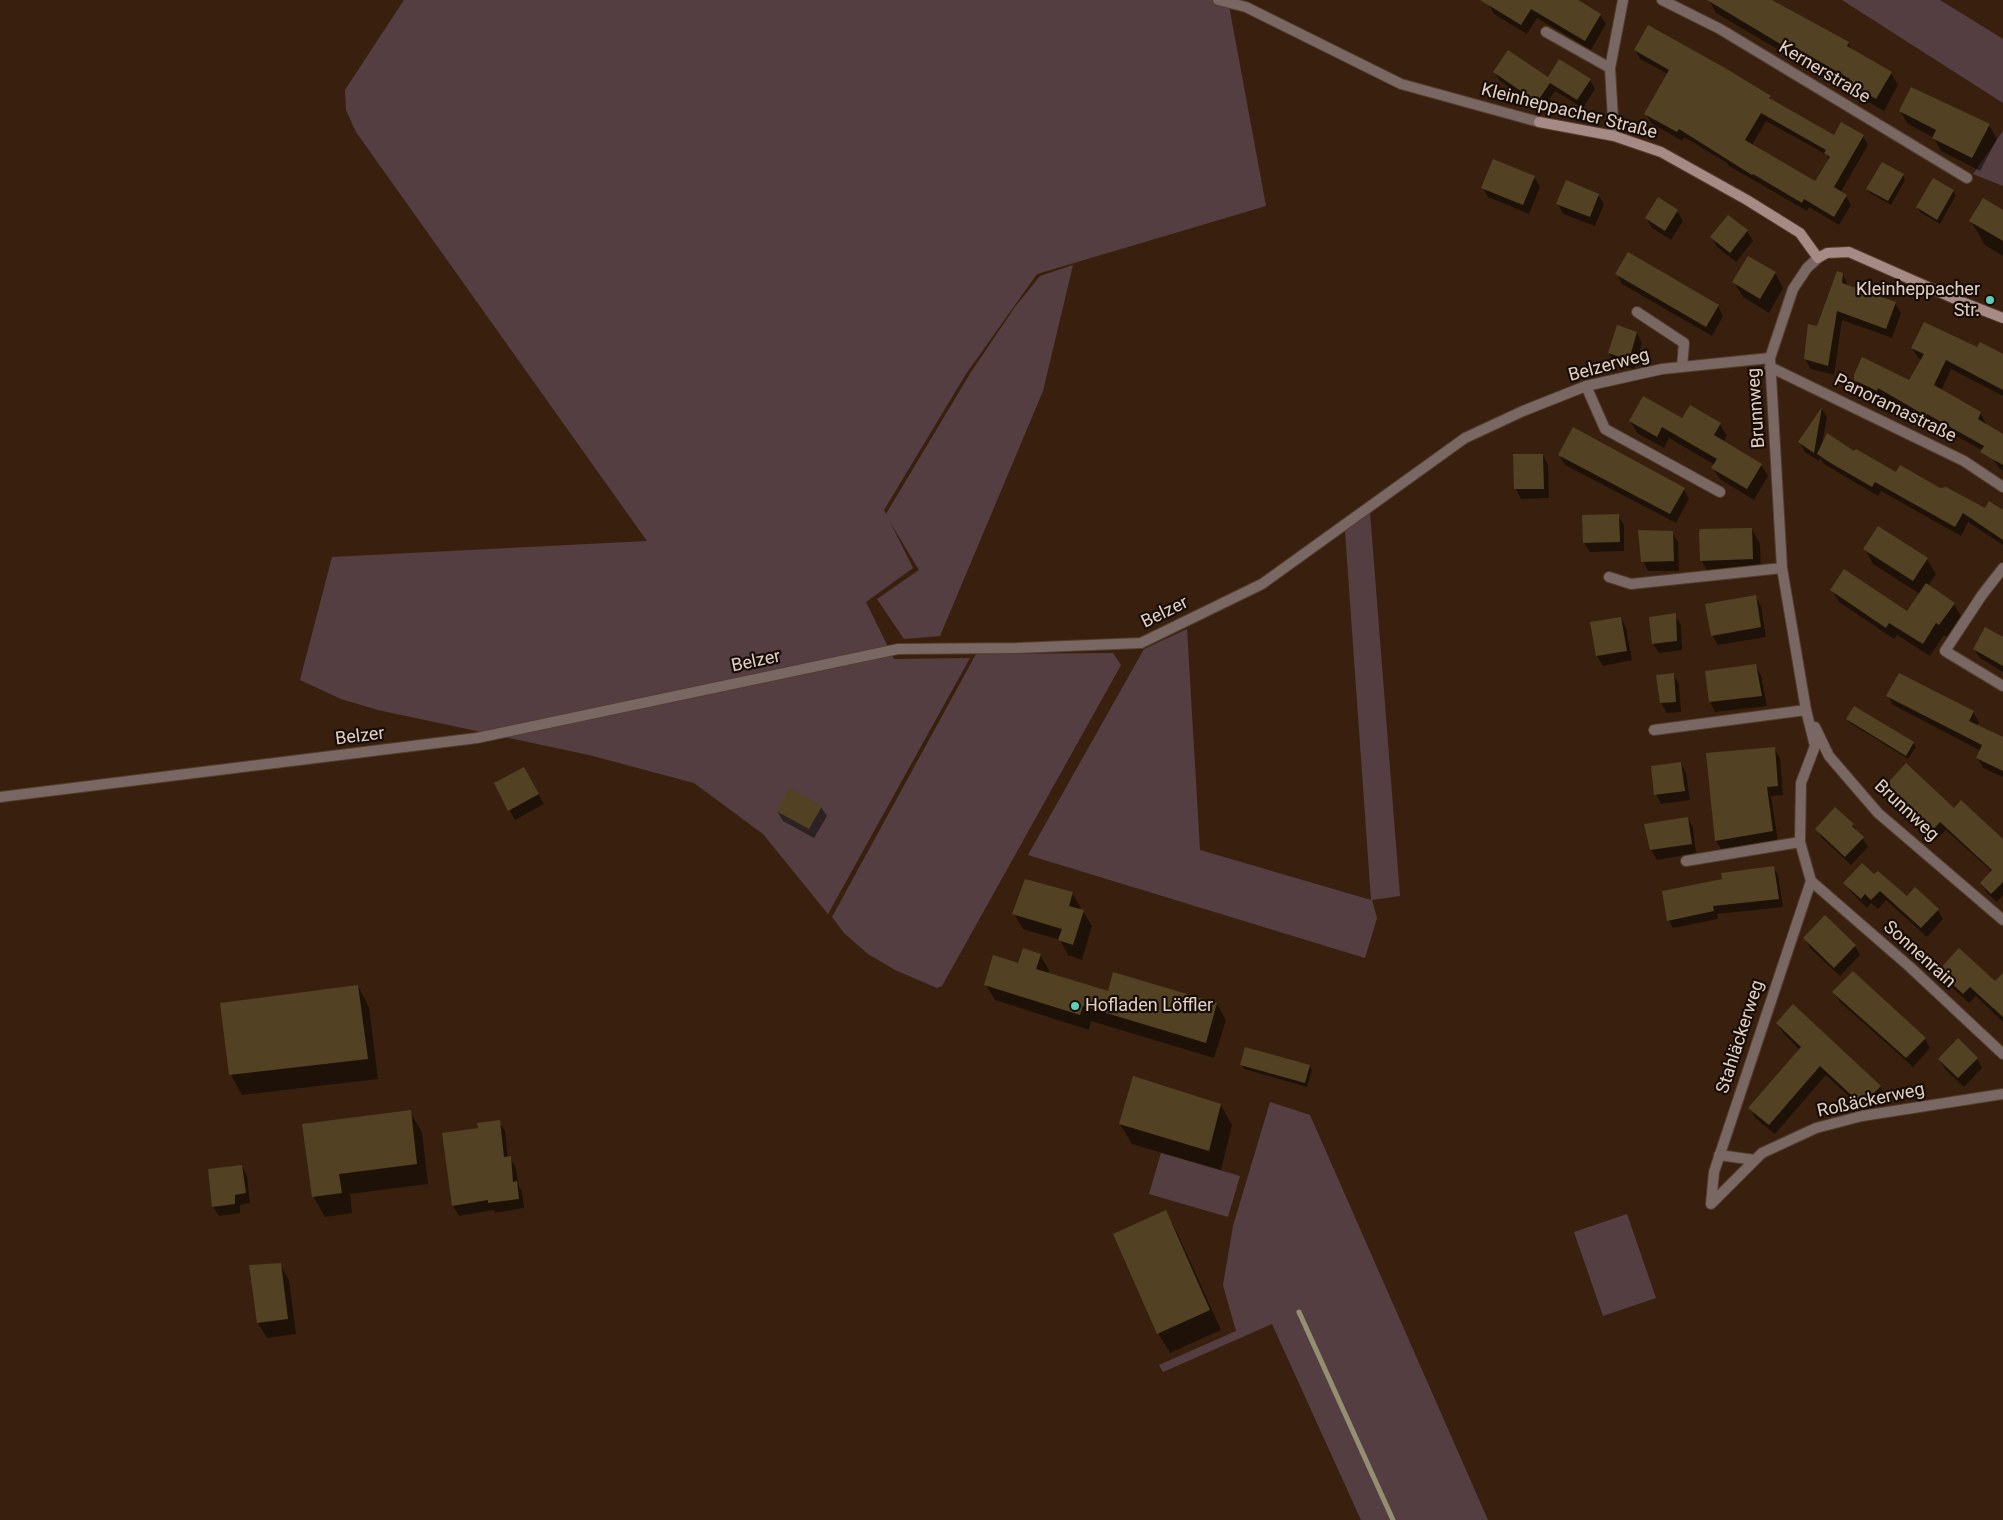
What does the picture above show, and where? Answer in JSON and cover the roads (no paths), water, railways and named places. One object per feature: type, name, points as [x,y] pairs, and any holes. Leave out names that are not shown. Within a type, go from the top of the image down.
[{"type":"street","name":"Kleinheppacher Straße","points":[[1218,0],[1246,7],[1402,84],[1539,122],[1614,136],[1661,152],[1747,200],[1800,233],[1818,258]]},
{"type":"street","points":[[1614,136],[1610,68],[1623,0]]},
{"type":"street","name":"Kernerstraße","points":[[1662,0],[1720,29],[1967,178]]},
{"type":"street","points":[[1546,32],[1610,68]]},
{"type":"street","points":[[1818,258],[1827,253],[1849,252],[2003,318]]},
{"type":"street","name":"Brunnweg","points":[[1811,881],[1800,842],[1801,783],[1814,746],[1806,710],[1782,568],[1778,530],[1778,474],[1770,362],[1793,289],[1807,268],[1818,258]]},
{"type":"street","points":[[1637,312],[1684,343],[1682,367]]},
{"type":"street","name":"Belzerweg","points":[[1465,438],[1523,411],[1586,386],[1662,369],[1770,362]]},
{"type":"street","name":"Panoramastraße","points":[[1770,362],[1964,461],[2003,487]]},
{"type":"street","points":[[1586,386],[1605,429],[1720,492]]},
{"type":"street","name":"Belzer","points":[[0,797],[477,738],[898,649],[1141,644],[1262,584],[1465,438]]},
{"type":"street","points":[[1609,577],[1632,584],[1782,568]]},
{"type":"street","points":[[2003,568],[1982,595],[1945,650],[2003,686]]},
{"type":"street","points":[[1654,730],[1806,710]]},
{"type":"street","name":"Brunnweg","points":[[1806,710],[1829,756],[1878,812],[2003,920]]},
{"type":"street","points":[[1686,861],[1800,842]]},
{"type":"street","name":"Sonnenrain","points":[[1811,881],[1910,967],[2003,1054]]},
{"type":"street","name":"Stahläckerweg","points":[[1711,1204],[1714,1172],[1719,1155],[1811,881]]},
{"type":"street","name":"Roßäckerweg","points":[[1711,1204],[1762,1153],[1816,1128],[1862,1116],[2003,1094]]},
{"type":"street","points":[[1719,1155],[1755,1160]]},
{"type":"waterway","points":[[1299,1312],[1393,1520]]},
{"type":"place","name":"Kleinheppacher Str.","points":[[1990,300]]},
{"type":"place","name":"Hofladen Löffler","points":[[1075,1006]]}]
